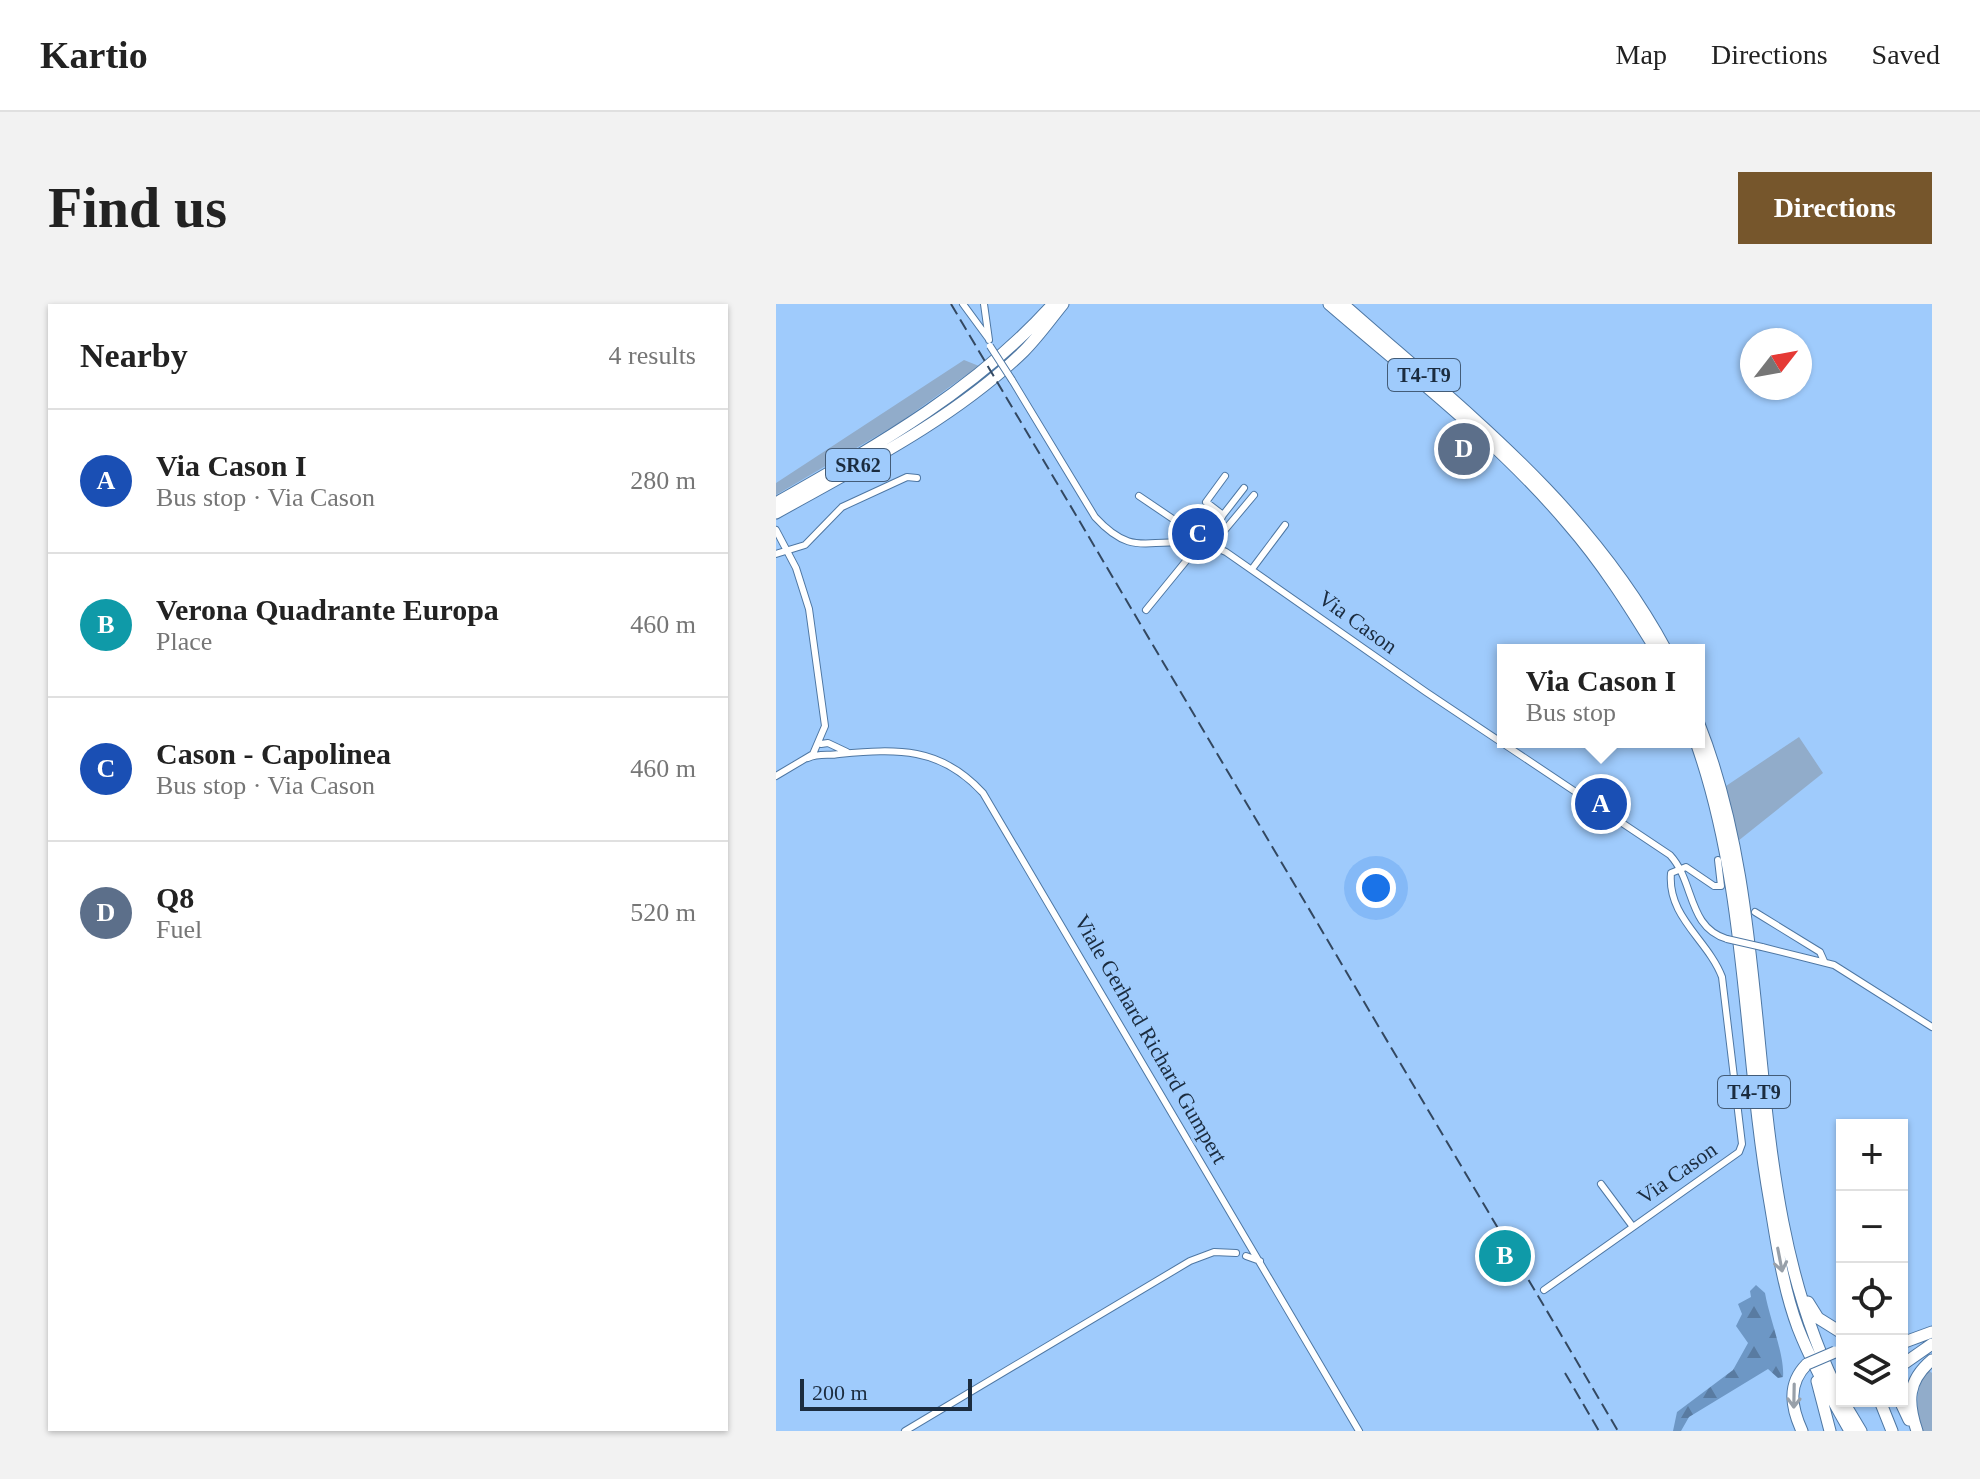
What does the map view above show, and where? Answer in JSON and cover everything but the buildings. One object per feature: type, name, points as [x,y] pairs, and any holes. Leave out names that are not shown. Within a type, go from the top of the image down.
[{"type":"highway","name":"SR62","points":[[776,503],[935,408],[1015,343],[1044,304]]},
{"type":"highway","points":[[1015,343],[1053,304]]},
{"type":"highway","name":"SR62","points":[[776,513],[963,400],[1035,339],[1063,304]]},
{"type":"highway","points":[[1035,339],[1072,304]]},
{"type":"highway","name":"T4-T9","points":[[1329,304],[1514,467],[1558,513],[1603,568],[1652,644]]},
{"type":"highway","name":"T4-T9","points":[[1343,304],[1553,492],[1625,583],[1662,644]]},
{"type":"highway","name":"T4-T9","points":[[1705,742],[1718,781],[1736,860],[1773,1150],[1792,1259],[1813,1333],[1836,1384]]},
{"type":"highway","name":"T4-T9","points":[[1698,748],[1714,798],[1727,861],[1766,1181],[1783,1276],[1830,1431]]},
{"type":"highway","name":"T4-T9","points":[[1792,1259],[1812,1310],[1827,1326],[1836,1330]]},
{"type":"highway","name":"T4-T9","points":[[1798,1327],[1850,1431]]},
{"type":"highway","points":[[1908,1341],[1932,1332]]},
{"type":"highway","points":[[1908,1359],[1927,1347]]},
{"type":"highway","points":[[1802,1431],[1794,1412],[1792,1393],[1796,1379],[1807,1364],[1836,1353]]},
{"type":"highway","points":[[1916,1431],[1910,1390],[1919,1371],[1932,1360]]},
{"type":"highway","name":"T4-T9","points":[[1847,1407],[1861,1431]]},
{"type":"highway","points":[[1885,1407],[1892,1431]]},
{"type":"highway","points":[[1903,1407],[1916,1431]]},
{"type":"street","name":"Via Cason","points":[[963,304],[1095,517],[1108,531],[1144,545],[1203,543]]},
{"type":"street","name":"Via Cason","points":[[984,304],[989,342]]},
{"type":"street","points":[[1223,515],[1206,502],[1225,476]]},
{"type":"street","points":[[776,554],[805,545],[837,510],[849,503],[907,477],[917,478]]},
{"type":"street","points":[[1146,610],[1203,543],[1244,488]]},
{"type":"street","points":[[1203,543],[1254,495]]},
{"type":"street","name":"Via Cason","points":[[1139,496],[1203,543],[1252,569],[1497,739]]},
{"type":"street","points":[[1252,569],[1285,525]]},
{"type":"street","name":"Via Cason","points":[[1187,529],[1203,543]]},
{"type":"street","points":[[1185,543],[1187,529]]},
{"type":"street","points":[[778,533],[809,609],[824,717],[818,747]]},
{"type":"street","points":[[776,776],[828,743],[842,753]]},
{"type":"street","name":"Via Cason","points":[[1510,748],[1658,847],[1679,867],[1697,917],[1713,933],[1824,961],[1932,1027]]},
{"type":"street","name":"Viale Gerhard Richard Gumpert","points":[[808,758],[890,749],[925,755],[953,768],[983,793],[1359,1431]]},
{"type":"street","name":"Via Cason","points":[[1544,1290],[1739,1152],[1742,1144],[1722,977],[1710,954],[1692,934],[1677,904],[1671,882],[1671,873],[1679,867],[1686,867],[1718,886],[1722,882],[1718,860]]},
{"type":"street","name":"Via Cason","points":[[1755,912],[1820,952],[1824,961]]},
{"type":"street","points":[[1601,1184],[1633,1227]]},
{"type":"street","points":[[905,1431],[1190,1261],[1214,1252],[1236,1253]]},
{"type":"street","points":[[1246,1256],[1260,1261]]},
{"type":"shaded area","points":[[964,360],[979,366],[899,423],[776,495],[776,483]]},
{"type":"shaded area","points":[[1799,737],[1823,773],[1738,841],[1726,786]]},
{"type":"shaded area","points":[[1927,1369],[1932,1373],[1932,1431],[1923,1431],[1918,1406],[1918,1392]]},
{"type":"green space","points":[[1756,1285],[1765,1293],[1782,1358],[1783,1377],[1778,1378],[1768,1369],[1689,1417],[1681,1431],[1673,1431],[1677,1412],[1733,1370],[1748,1343],[1736,1326],[1742,1314],[1738,1304],[1751,1297],[1750,1291]]},
{"type":"railway","points":[[951,304],[1618,1431]]},
{"type":"railway","points":[[1565,1373],[1599,1431]]},
{"type":"place","name":"Q8","points":[[1464,449]]},
{"type":"place","name":"Cason - Capolinea","points":[[1198,534]]},
{"type":"place","name":"Via Cason I","points":[[1601,804]]},
{"type":"place","name":"Verona Quadrante Europa","points":[[1505,1256]]}]
